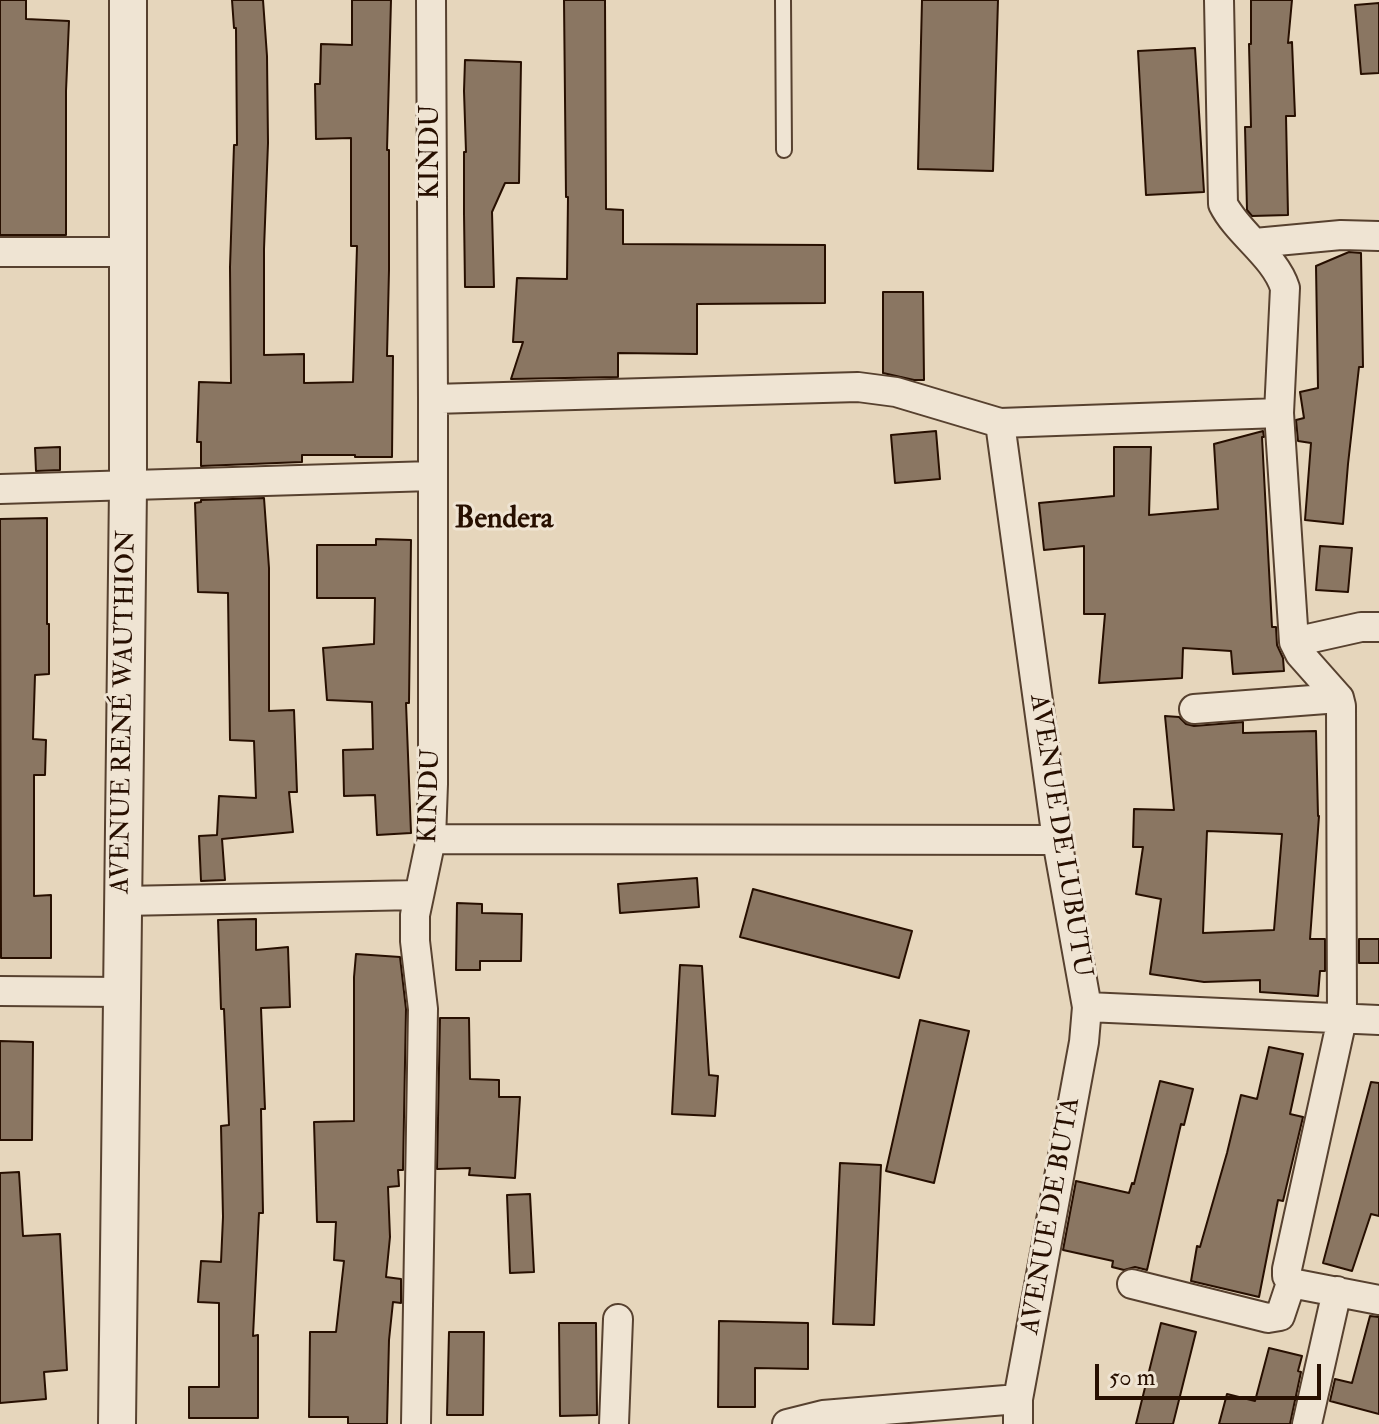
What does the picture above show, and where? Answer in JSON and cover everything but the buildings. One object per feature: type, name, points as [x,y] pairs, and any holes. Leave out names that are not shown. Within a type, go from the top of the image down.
[{"type":"street","name":"AVENUE RENÉ WAUTHION","points":[[117,1424],[128,487],[128,0]]},
{"type":"street","name":"KINDU","points":[[416,1424],[423,1009],[415,915],[431,839],[433,784],[431,0]]},
{"type":"street","points":[[1132,1284],[1268,1318],[1280,1316],[1291,1283],[1287,1269],[1342,1019],[1341,706],[1339,698],[1300,654],[1294,642],[1279,413],[1285,288],[1255,243],[1233,222],[1223,204],[1219,0]]},
{"type":"street","points":[[1255,243],[1341,235],[1379,236]]},
{"type":"street","points":[[0,252],[128,252]]},
{"type":"street","points":[[433,399],[858,387],[896,392],[1000,423],[1279,413]]},
{"type":"street","name":"AVENUE DE LUBUTU","points":[[1000,423],[1057,840],[1087,1007],[1379,1020]]},
{"type":"street","points":[[0,489],[432,476]]},
{"type":"street","points":[[1294,642],[1361,627],[1379,627]]},
{"type":"street","points":[[1194,709],[1339,698]]},
{"type":"street","points":[[431,839],[1057,840]]},
{"type":"street","points":[[123,901],[419,895]]},
{"type":"street","points":[[0,991],[122,992]]},
{"type":"street","name":"AVENUE DE BUTA","points":[[1018,1412],[1084,1042],[1087,1007]]},
{"type":"street","points":[[1291,1283],[1379,1300]]},
{"type":"street","points":[[1307,1424],[1337,1291]]},
{"type":"street","points":[[614,1424],[618,1319]]},
{"type":"street","points":[[787,1424],[1018,1412]]},
{"type":"lane","points":[[783,0],[784,150]]},
{"type":"district","name":"Bendera","points":[[504,521]]}]
